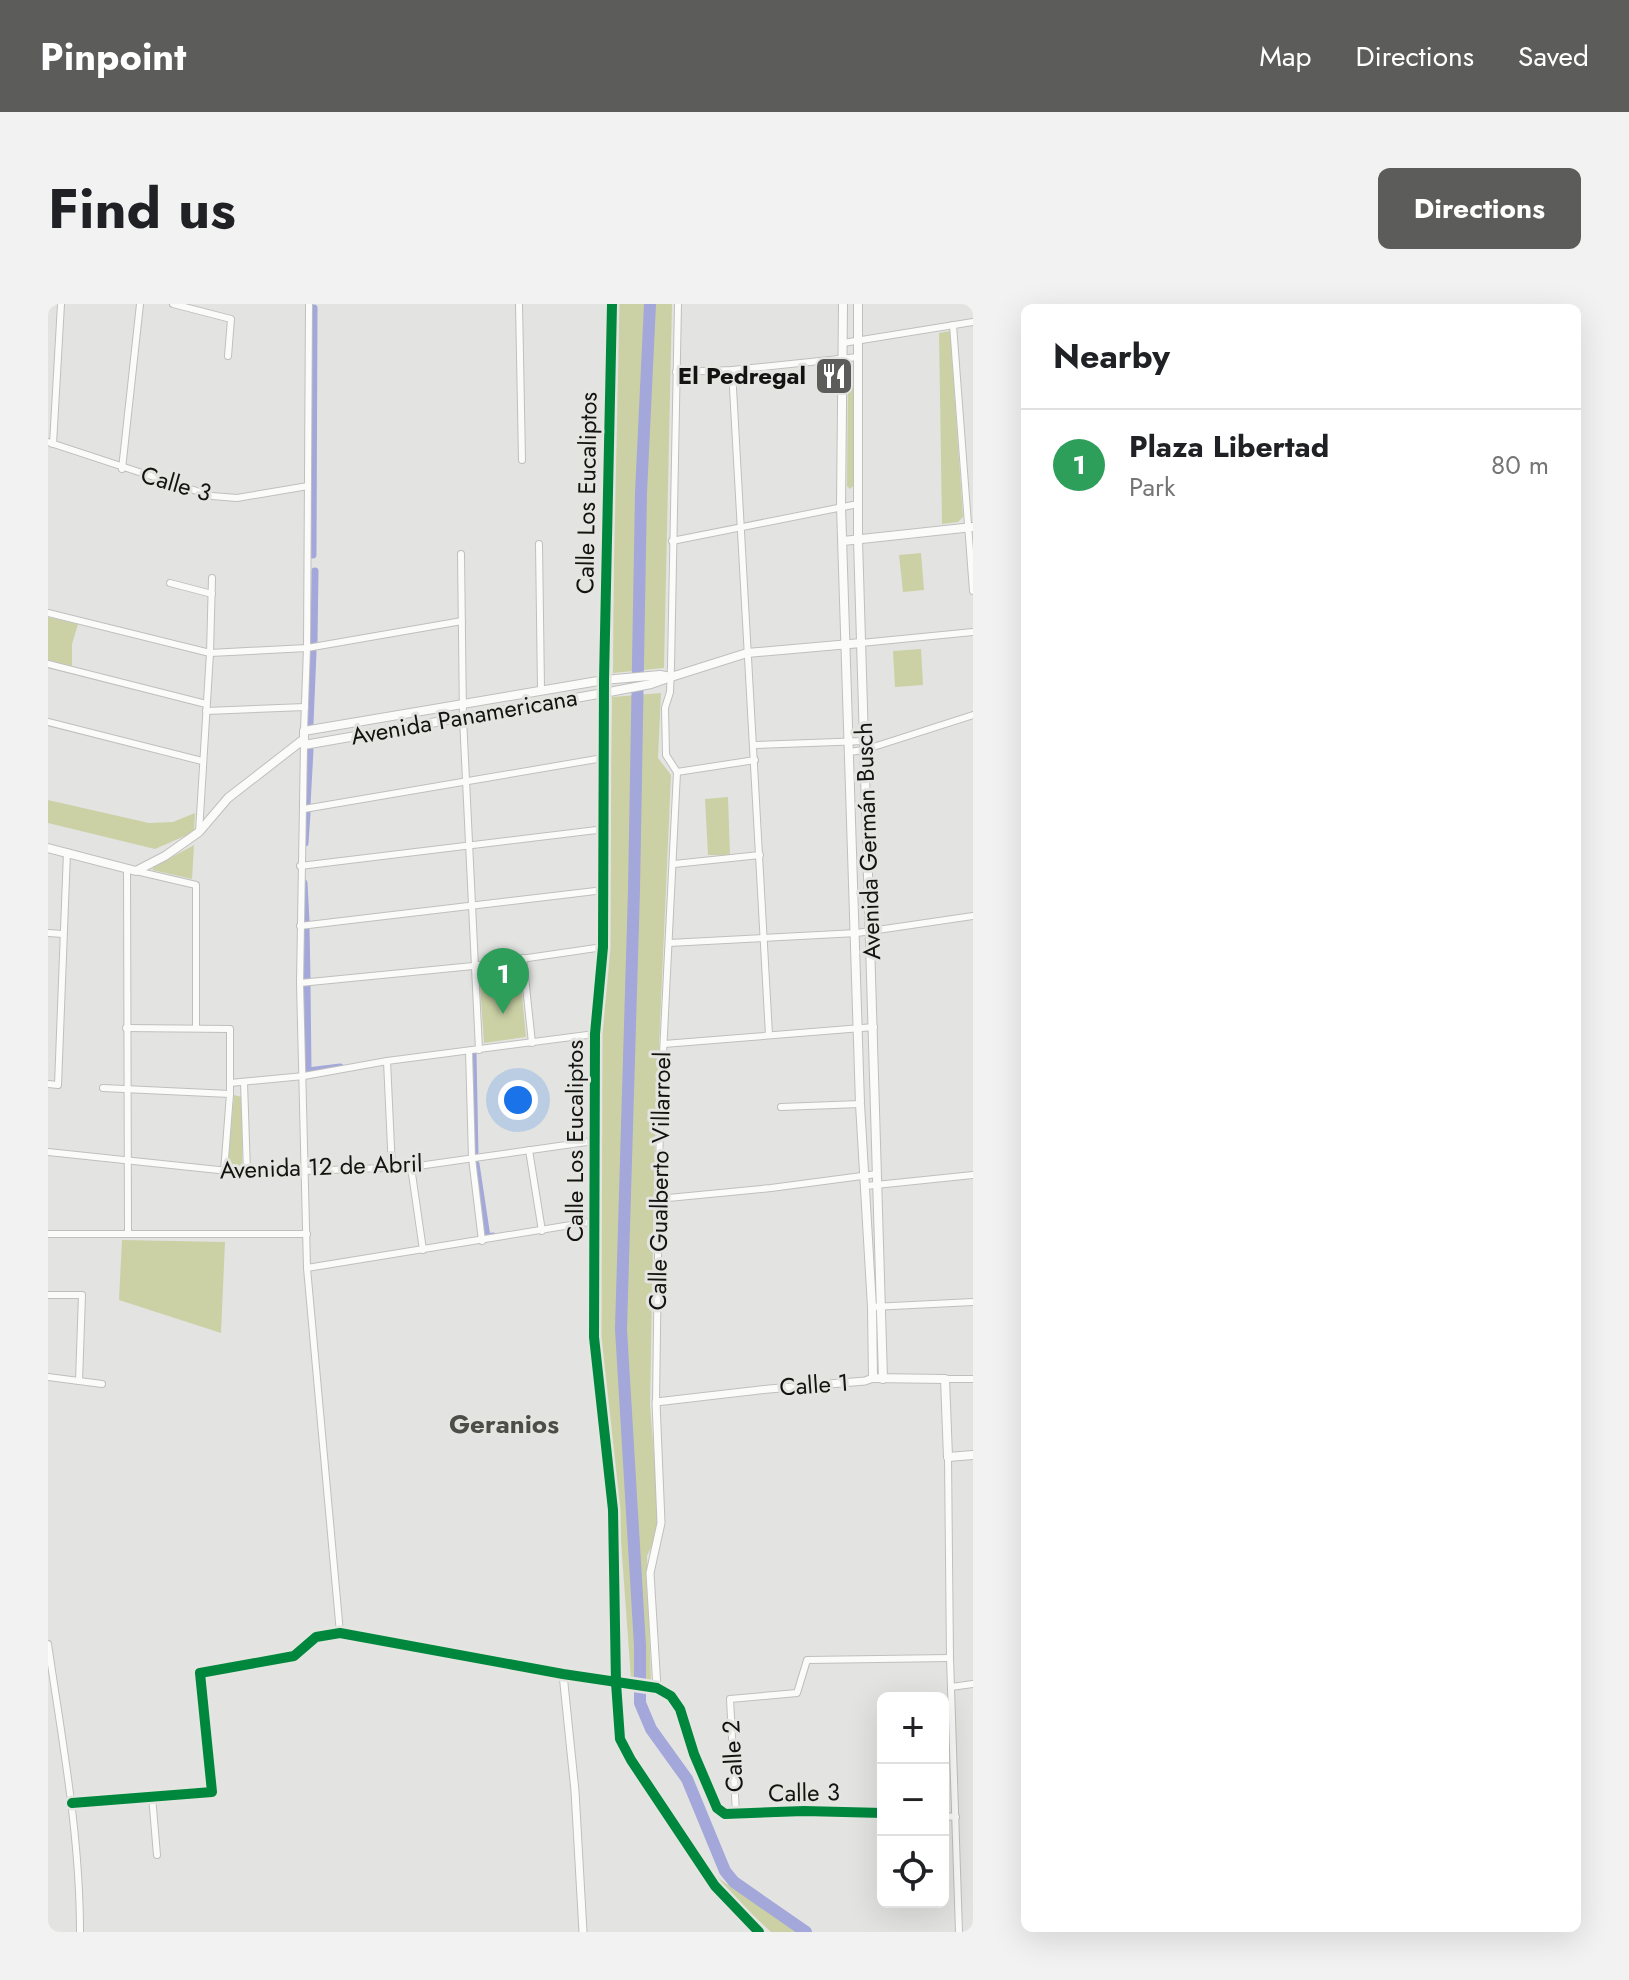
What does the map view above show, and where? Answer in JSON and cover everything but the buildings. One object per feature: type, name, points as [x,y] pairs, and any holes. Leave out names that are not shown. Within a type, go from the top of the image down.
[{"type":"main road","name":"Avenida Germán Busch","points":[[843,304],[841,506],[857,933],[860,1104],[883,1379]]},
{"type":"main road","name":"Avenida Germán Busch","points":[[858,304],[858,540],[877,1179],[877,1307],[873,1378]]},
{"type":"main road","points":[[843,541],[970,527]]},
{"type":"main road","name":"Avenida Panamericana","points":[[304,738],[463,718],[604,693],[634,683],[671,677],[747,653],[861,643]]},
{"type":"main road","name":"Avenida Panamericana","points":[[132,870],[165,856],[199,832],[228,798],[304,738],[541,690],[604,680],[634,683]]},
{"type":"main road","points":[[48,848],[132,870]]},
{"type":"main road","name":"Calle 1","points":[[873,1378],[945,1379]]},
{"type":"main road","points":[[945,1379],[948,1457],[973,1455]]},
{"type":"street","points":[[51,443],[61,304]]},
{"type":"street","points":[[122,469],[140,304]]},
{"type":"street","points":[[173,304],[231,319],[228,356]]},
{"type":"street","points":[[309,304],[307,648],[300,866],[300,983],[307,1268],[340,1633]]},
{"type":"street","points":[[519,304],[522,460]]},
{"type":"street","name":"Calle Los Eucaliptos","points":[[612,304],[604,680],[603,947],[595,1034],[594,1337],[613,1510],[620,1739],[715,1886],[759,1932]]},
{"type":"street","name":"Calle Gualberto Villarroel","points":[[652,1688],[650,1573],[661,1523],[656,1402],[658,1199],[677,772],[666,755],[665,708],[671,677],[678,304]]},
{"type":"street","points":[[843,343],[973,322]]},
{"type":"street","points":[[953,325],[973,591]]},
{"type":"street","points":[[676,372],[732,370],[858,357]]},
{"type":"street","points":[[48,366],[58,369]]},
{"type":"street","points":[[732,370],[769,1035]]},
{"type":"street","points":[[48,382],[57,385]]},
{"type":"street","name":"Calle 3","points":[[51,443],[122,469],[212,496],[237,498],[308,486]]},
{"type":"street","points":[[672,541],[858,504]]},
{"type":"street","points":[[539,544],[541,690]]},
{"type":"street","points":[[461,554],[463,718],[479,1050]]},
{"type":"street","points":[[199,832],[212,578]]},
{"type":"street","points":[[170,583],[212,594]]},
{"type":"street","points":[[48,613],[210,653],[307,648],[462,621]]},
{"type":"street","name":"Avenida Panamericana","points":[[861,643],[973,632]]},
{"type":"street","points":[[48,664],[206,708],[305,707]]},
{"type":"street","points":[[849,752],[973,715]]},
{"type":"street","points":[[48,722],[202,761]]},
{"type":"street","points":[[754,745],[849,741],[864,746]]},
{"type":"street","points":[[304,809],[603,758]]},
{"type":"street","points":[[677,772],[755,760]]},
{"type":"street","points":[[300,866],[605,829]]},
{"type":"street","points":[[48,1084],[58,1085],[67,852]]},
{"type":"street","points":[[674,864],[760,855]]},
{"type":"street","points":[[128,1233],[126,1028],[132,870],[196,885],[196,1028]]},
{"type":"street","points":[[300,926],[604,890]]},
{"type":"street","points":[[669,943],[857,933],[973,916]]},
{"type":"street","points":[[48,933],[63,934]]},
{"type":"street","points":[[300,983],[473,966],[603,947]]},
{"type":"street","points":[[523,958],[532,1043]]},
{"type":"street","points":[[48,1024],[60,1025]]},
{"type":"street","points":[[664,1044],[874,1027]]},
{"type":"street","points":[[126,1028],[230,1029],[230,1094],[224,1172]]},
{"type":"street","points":[[230,1083],[304,1076],[387,1061],[595,1034]]},
{"type":"street","points":[[469,1051],[472,1158],[482,1241]]},
{"type":"street","points":[[387,1061],[392,1169]]},
{"type":"street","points":[[244,1082],[247,1173]]},
{"type":"street","points":[[103,1088],[230,1094]]},
{"type":"street","points":[[781,1107],[860,1104]]},
{"type":"street","name":"Avenida 12 de Abril","points":[[48,1152],[247,1173],[392,1169],[594,1141]]},
{"type":"street","points":[[529,1150],[542,1231]]},
{"type":"street","points":[[411,1167],[423,1250]]},
{"type":"street","points":[[658,1199],[877,1179],[973,1175]]},
{"type":"street","points":[[307,1268],[595,1221]]},
{"type":"street","points":[[48,1234],[307,1234]]},
{"type":"street","points":[[48,1295],[82,1295],[79,1381]]},
{"type":"street","points":[[877,1307],[973,1302]]},
{"type":"street","points":[[48,1377],[102,1384]]},
{"type":"street","name":"Calle 1","points":[[656,1402],[873,1378]]},
{"type":"street","name":"Calle 1","points":[[945,1379],[973,1379]]},
{"type":"street","points":[[948,1457],[950,1658],[959,1932]]},
{"type":"street","points":[[72,1803],[212,1792],[200,1673],[294,1656],[316,1637],[340,1633],[652,1688]]},
{"type":"street","points":[[48,1644],[72,1803],[80,1876],[80,1932]]},
{"type":"street","name":"Calle 2","points":[[736,1814],[730,1699],[797,1693],[807,1660],[950,1658]]},
{"type":"street","points":[[563,1674],[575,1791],[583,1932]]},
{"type":"street","points":[[951,1687],[973,1684]]},
{"type":"street","name":"Calle 3","points":[[652,1688],[671,1696],[680,1709],[694,1754],[717,1808],[725,1814],[804,1811],[877,1813]]},
{"type":"street","points":[[152,1796],[157,1855]]},
{"type":"street","points":[[949,1816],[956,1817]]},
{"type":"green space","points":[[619,304],[672,304],[664,668],[613,673],[614,524]]},
{"type":"green space","points":[[950,331],[963,517],[958,522],[942,524],[939,333]]},
{"type":"green space","points":[[851,368],[854,372],[853,486],[850,489],[847,486],[848,372]]},
{"type":"green space","points":[[921,553],[924,590],[903,592],[899,555]]},
{"type":"green space","points":[[48,617],[78,624],[72,644],[72,666],[48,660]]},
{"type":"green space","points":[[921,649],[923,685],[895,687],[893,651]]},
{"type":"green space","points":[[661,693],[658,758],[671,775],[655,1137],[650,1405],[660,1528],[647,1556],[651,1682],[631,1679],[618,1500],[599,1339],[600,1034],[608,946],[612,697]]},
{"type":"green space","points":[[728,797],[730,855],[708,855],[705,799]]},
{"type":"green space","points":[[48,800],[149,823],[173,822],[195,813],[194,832],[155,849],[48,823]]},
{"type":"green space","points":[[194,845],[192,879],[152,870],[154,867]]},
{"type":"green space","points":[[519,964],[526,1037],[484,1043],[479,970]]},
{"type":"green space","points":[[234,1095],[242,1097],[242,1166],[228,1164]]},
{"type":"green space","points":[[122,1240],[225,1242],[221,1333],[119,1300]]},
{"type":"green space","points":[[709,1868],[721,1880],[797,1932],[771,1932],[719,1884]]},
{"type":"waterway","points":[[650,304],[641,493],[634,890],[621,1329],[640,1646],[640,1703],[651,1729],[687,1779],[725,1871],[734,1882],[806,1932]]},
{"type":"waterway","points":[[313,555],[314,308]]},
{"type":"waterway","points":[[314,641],[315,571]]},
{"type":"waterway","points":[[310,723],[313,652]]},
{"type":"waterway","points":[[307,805],[310,750]]},
{"type":"waterway","points":[[305,843],[307,813]]},
{"type":"waterway","points":[[304,883],[306,921]]},
{"type":"waterway","points":[[306,928],[307,978]]},
{"type":"waterway","points":[[307,986],[308,1071],[340,1067]]},
{"type":"waterway","points":[[473,1054],[475,1155]]},
{"type":"waterway","points":[[476,1164],[487,1237],[493,1236]]},
{"type":"cycle path","points":[[612,304],[604,680],[603,947],[595,1034],[594,1337],[613,1510],[620,1739],[715,1886],[759,1932]]},
{"type":"cycle path","points":[[72,1803],[212,1792],[200,1673],[294,1656],[316,1637],[340,1633],[657,1688],[671,1696],[680,1709],[694,1754],[717,1808],[725,1814],[804,1811],[877,1813]]},
{"type":"place","name":"El Pedregal","points":[[834,376]]},
{"type":"place","name":"Plaza Libertad","points":[[503,1014]]},
{"type":"district","name":"Geranios","points":[[504,1424]]}]
